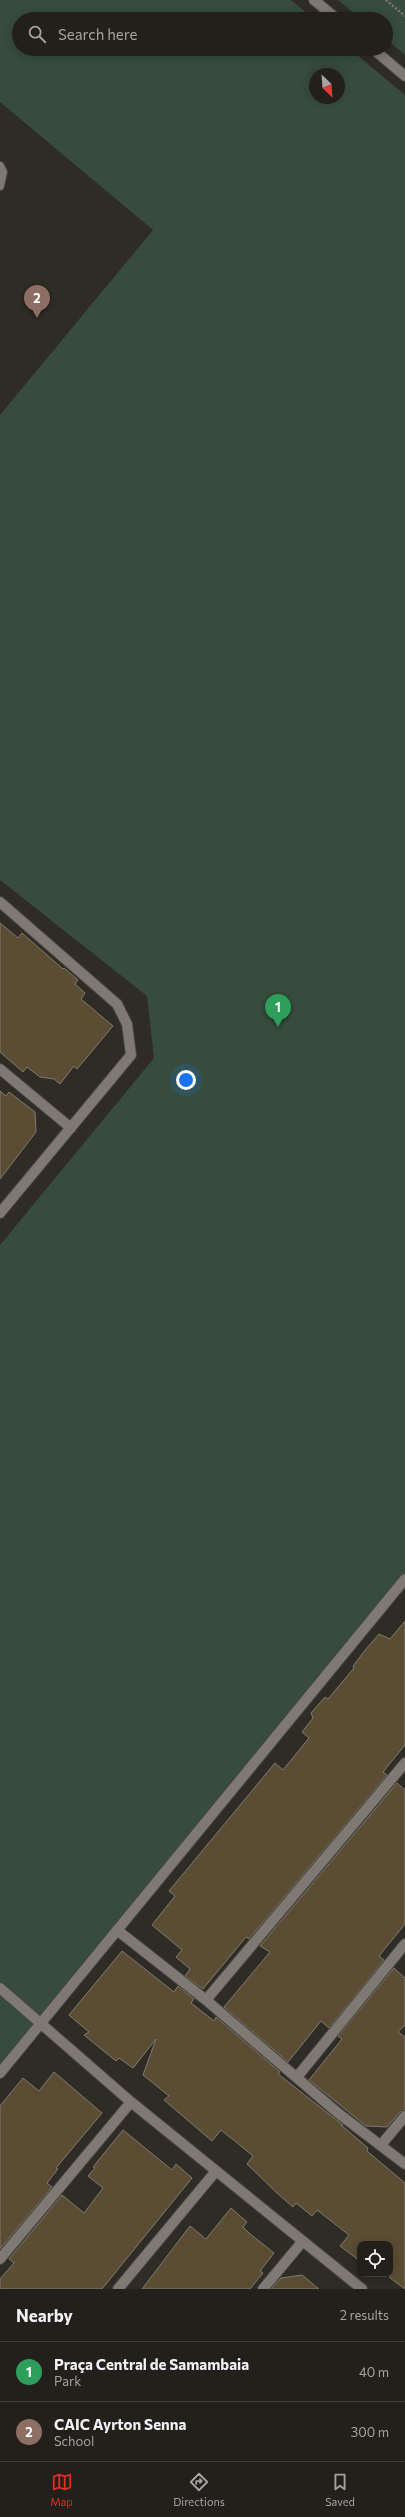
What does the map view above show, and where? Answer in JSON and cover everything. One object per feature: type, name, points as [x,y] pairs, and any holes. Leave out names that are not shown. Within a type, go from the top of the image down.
[{"type":"street","points":[[314,0],[329,12]]},
{"type":"street","points":[[381,56],[405,76]]},
{"type":"street","points":[[0,902],[117,1004],[127,1024],[132,1055],[0,1213]]},
{"type":"street","points":[[0,1069],[71,1128]]},
{"type":"street","points":[[0,2073],[405,1578]]},
{"type":"street","points":[[206,2000],[405,1763]]},
{"type":"street","points":[[117,1930],[206,2000],[338,2113],[405,2164]]},
{"type":"street","points":[[297,2077],[405,1944]]},
{"type":"street","points":[[0,1988],[40,2025],[131,2102],[302,2242],[362,2289]]},
{"type":"street","points":[[0,2259],[131,2102]]},
{"type":"street","points":[[381,2145],[405,2116]]},
{"type":"street","points":[[118,2289],[216,2171]]},
{"type":"street","points":[[263,2289],[302,2242]]},
{"type":"lane","points":[[0,166],[2,172],[0,186]]},
{"type":"path","points":[[386,0],[405,16]]},
{"type":"green space","points":[[0,0],[291,0],[306,12],[12,12],[12,56],[358,56],[405,95],[405,1585],[0,2080],[0,1245],[154,1058],[147,996],[0,880],[0,415],[153,230],[0,102]]},
{"type":"green space","points":[[338,0],[405,0],[405,55],[393,45],[393,12],[353,12]]},
{"type":"building","points":[[0,923],[18,938],[22,933],[63,969],[64,968],[78,980],[75,984],[85,993],[81,999],[113,1026],[77,1069],[74,1066],[60,1084],[54,1079],[40,1077],[27,1067],[23,1072],[0,1052]]},
{"type":"building","points":[[0,1091],[6,1096],[9,1092],[35,1112],[36,1132],[0,1179]]},
{"type":"building","points":[[405,1621],[405,1745],[383,1772],[387,1775],[249,1939],[246,1937],[203,1989],[185,1976],[190,1969],[176,1957],[182,1950],[152,1925],[175,1896],[169,1891],[275,1763],[283,1770],[309,1738],[302,1732],[313,1718],[311,1713],[325,1697],[328,1699],[354,1668],[353,1666],[379,1634],[390,1639]]},
{"type":"building","points":[[397,1783],[405,1790],[405,1924],[379,1956],[384,1960],[329,2028],[321,2021],[288,2062],[224,2007],[270,1952],[260,1946]]},
{"type":"building","points":[[122,1951],[174,1992],[178,1986],[194,1999],[191,2003],[214,2021],[216,2017],[280,2072],[278,2074],[343,2125],[341,2125],[368,2148],[367,2151],[405,2183],[405,2289],[390,2278],[393,2277],[393,2241],[357,2241],[357,2259],[340,2246],[349,2235],[317,2210],[312,2216],[296,2203],[293,2207],[247,2164],[253,2156],[236,2142],[221,2130],[212,2141],[164,2100],[169,2096],[143,2075],[156,2039],[133,2068],[119,2058],[116,2061],[84,2035],[89,2032],[69,2015]]},
{"type":"building","points":[[394,1968],[405,1978],[405,2025],[398,2032],[405,2037],[405,2110],[400,2112],[387,2127],[366,2126],[309,2080],[342,2039],[338,2036]]},
{"type":"building","points":[[54,2072],[102,2113],[56,2168],[58,2169],[47,2183],[52,2187],[0,2249],[0,2106],[23,2078],[39,2091]]},
{"type":"building","points":[[123,2130],[172,2170],[176,2164],[192,2178],[102,2289],[0,2289],[0,2279],[14,2263],[9,2259],[62,2195],[84,2213],[103,2188],[88,2176],[95,2168],[93,2167]]},
{"type":"building","points":[[231,2208],[247,2222],[243,2227],[274,2253],[260,2271],[263,2273],[250,2289],[142,2289],[190,2226],[206,2239]]},
{"type":"building","points":[[302,2275],[319,2289],[271,2289],[281,2278]]},
{"type":"place","name":"CAIC Ayrton Senna","points":[[37,318]]},
{"type":"place","name":"Praça Central de Samambaia","points":[[278,1027]]}]
